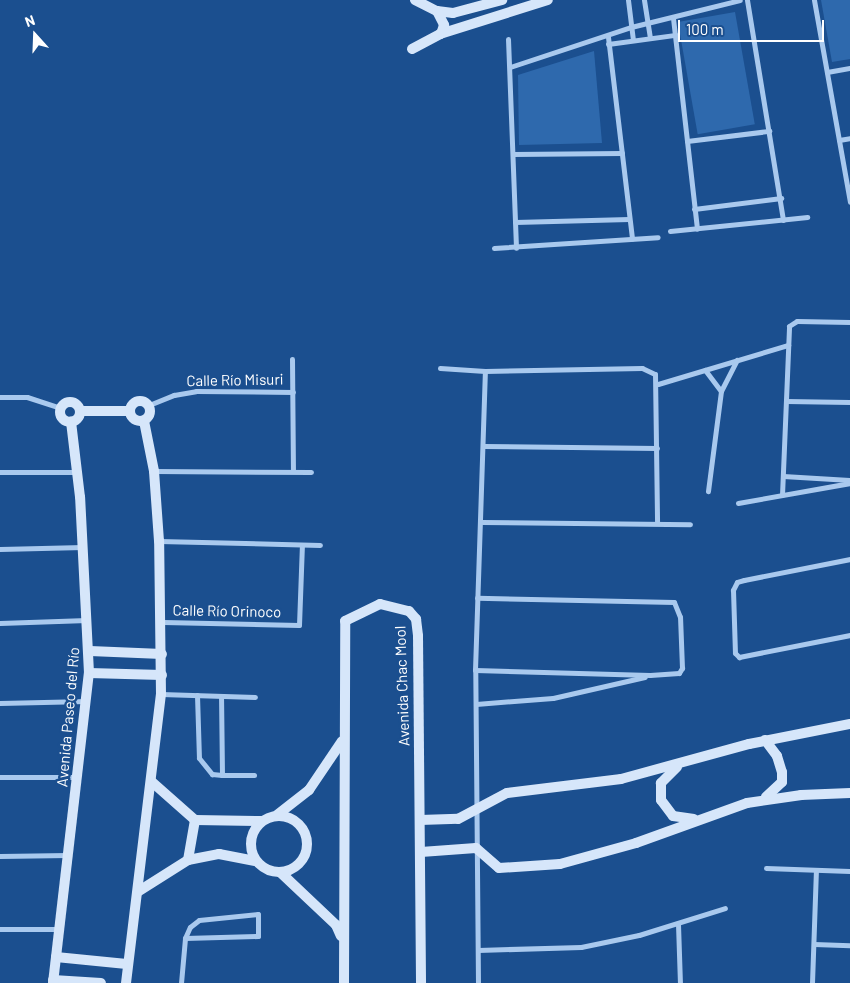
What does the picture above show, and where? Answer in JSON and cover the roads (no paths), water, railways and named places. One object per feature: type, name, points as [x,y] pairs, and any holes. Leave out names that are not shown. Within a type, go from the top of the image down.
[{"type":"street","points":[[415,0],[437,11],[453,13],[502,0]]},
{"type":"street","points":[[412,49],[441,34],[548,0]]},
{"type":"street","points":[[628,0],[633,40]]},
{"type":"street","points":[[644,0],[650,38]]},
{"type":"street","points":[[510,67],[632,28],[740,0]]},
{"type":"street","points":[[747,0],[784,220]]},
{"type":"street","points":[[814,0],[850,202]]},
{"type":"street","points":[[485,5],[487,19]]},
{"type":"street","points":[[437,11],[444,25],[441,34]]},
{"type":"street","points":[[674,18],[697,229]]},
{"type":"street","points":[[608,44],[675,35]]},
{"type":"street","points":[[608,37],[632,239]]},
{"type":"street","points":[[508,39],[516,248]]},
{"type":"street","points":[[827,72],[850,68]]},
{"type":"street","points":[[687,141],[769,131]]},
{"type":"street","points":[[839,140],[850,138]]},
{"type":"street","points":[[513,154],[622,153]]},
{"type":"street","points":[[694,209],[781,198]]},
{"type":"street","points":[[670,231],[807,217]]},
{"type":"street","points":[[515,222],[630,219]]},
{"type":"street","points":[[494,248],[658,237]]},
{"type":"street","points":[[782,495],[788,345],[792,322],[850,322]]},
{"type":"street","points":[[658,384],[788,345]]},
{"type":"street","name":"Calle Río Misuri","points":[[292,359],[293,471]]},
{"type":"street","points":[[708,491],[721,391],[737,360]]},
{"type":"street","points":[[440,368],[485,371],[642,368],[656,374],[658,384],[657,523]]},
{"type":"street","points":[[705,370],[721,391]]},
{"type":"street","points":[[478,983],[475,670],[482,522],[485,371]]},
{"type":"street","name":"Calle Río Misuri","points":[[149,406],[174,395],[196,391],[292,392]]},
{"type":"street","points":[[0,397],[27,397],[60,408],[71,402],[80,411],[130,411]]},
{"type":"street","points":[[130,411],[138,401],[149,406],[150,414],[144,420]]},
{"type":"street","points":[[786,401],[850,402]]},
{"type":"street","points":[[60,408],[62,420],[71,422],[80,411]]},
{"type":"street","points":[[130,411],[134,419],[144,420]]},
{"type":"street","points":[[126,983],[152,782],[162,675],[163,622],[159,541],[154,471],[144,420]]},
{"type":"street","name":"Avenida Paseo del Río","points":[[53,982],[87,701],[90,651],[84,547],[71,422]]},
{"type":"street","points":[[484,446],[657,448]]},
{"type":"street","points":[[154,471],[311,472]]},
{"type":"street","points":[[0,472],[77,472]]},
{"type":"street","points":[[783,476],[850,482]]},
{"type":"street","points":[[738,503],[850,482]]},
{"type":"street","points":[[482,522],[690,524]]},
{"type":"street","points":[[159,541],[320,545]]},
{"type":"street","name":"Calle Río Orinoco","points":[[163,622],[299,625],[302,545]]},
{"type":"street","points":[[0,548],[84,547]]},
{"type":"street","points":[[850,559],[736,582],[733,590],[735,653],[739,658],[850,635]]},
{"type":"street","points":[[475,670],[650,675],[679,673],[682,668],[680,617],[674,602],[477,598]]},
{"type":"street","name":"Avenida Chac Mool","points":[[344,983],[342,741],[345,620],[380,604],[409,611],[416,619],[421,983]]},
{"type":"street","points":[[0,623],[88,620]]},
{"type":"street","points":[[90,651],[162,654]]},
{"type":"street","points":[[89,673],[162,675]]},
{"type":"street","points":[[476,704],[553,698],[650,675]]},
{"type":"street","points":[[161,694],[255,697]]},
{"type":"street","points":[[197,695],[199,758],[212,774],[254,775]]},
{"type":"street","points":[[222,696],[222,775]]},
{"type":"street","points":[[0,703],[87,701]]},
{"type":"street","points":[[420,820],[448,821],[476,810],[507,793],[585,785],[682,763],[765,740],[850,724]]},
{"type":"street","points":[[763,799],[782,782],[782,772],[777,756],[765,740]]},
{"type":"street","points":[[152,782],[195,820],[261,821],[277,815],[309,790],[342,741]]},
{"type":"street","points":[[682,763],[661,783],[659,792],[664,809],[683,819],[704,818]]},
{"type":"street","points":[[0,777],[78,777]]},
{"type":"street","points":[[420,852],[476,848],[499,868],[560,864],[636,843],[763,799],[850,793]]},
{"type":"street","points":[[139,891],[188,860],[218,854],[256,861],[271,871],[280,872],[297,866],[307,842],[301,825],[277,815]]},
{"type":"street","points":[[188,860],[195,820]]},
{"type":"street","points":[[256,861],[250,844],[261,821]]},
{"type":"street","points":[[0,856],[68,855]]},
{"type":"street","points":[[766,868],[850,871]]},
{"type":"street","points":[[812,983],[816,870]]},
{"type":"street","points":[[280,872],[336,925],[344,941]]},
{"type":"street","points":[[478,950],[581,947],[678,924],[725,908]]},
{"type":"street","points":[[180,983],[185,938],[190,927],[200,920],[258,914],[258,936],[185,938]]},
{"type":"street","points":[[678,924],[680,983]]},
{"type":"street","points":[[0,928],[59,929]]},
{"type":"street","points":[[814,944],[850,945]]},
{"type":"street","points":[[56,957],[127,964]]},
{"type":"street","points":[[53,982],[101,983]]}]
